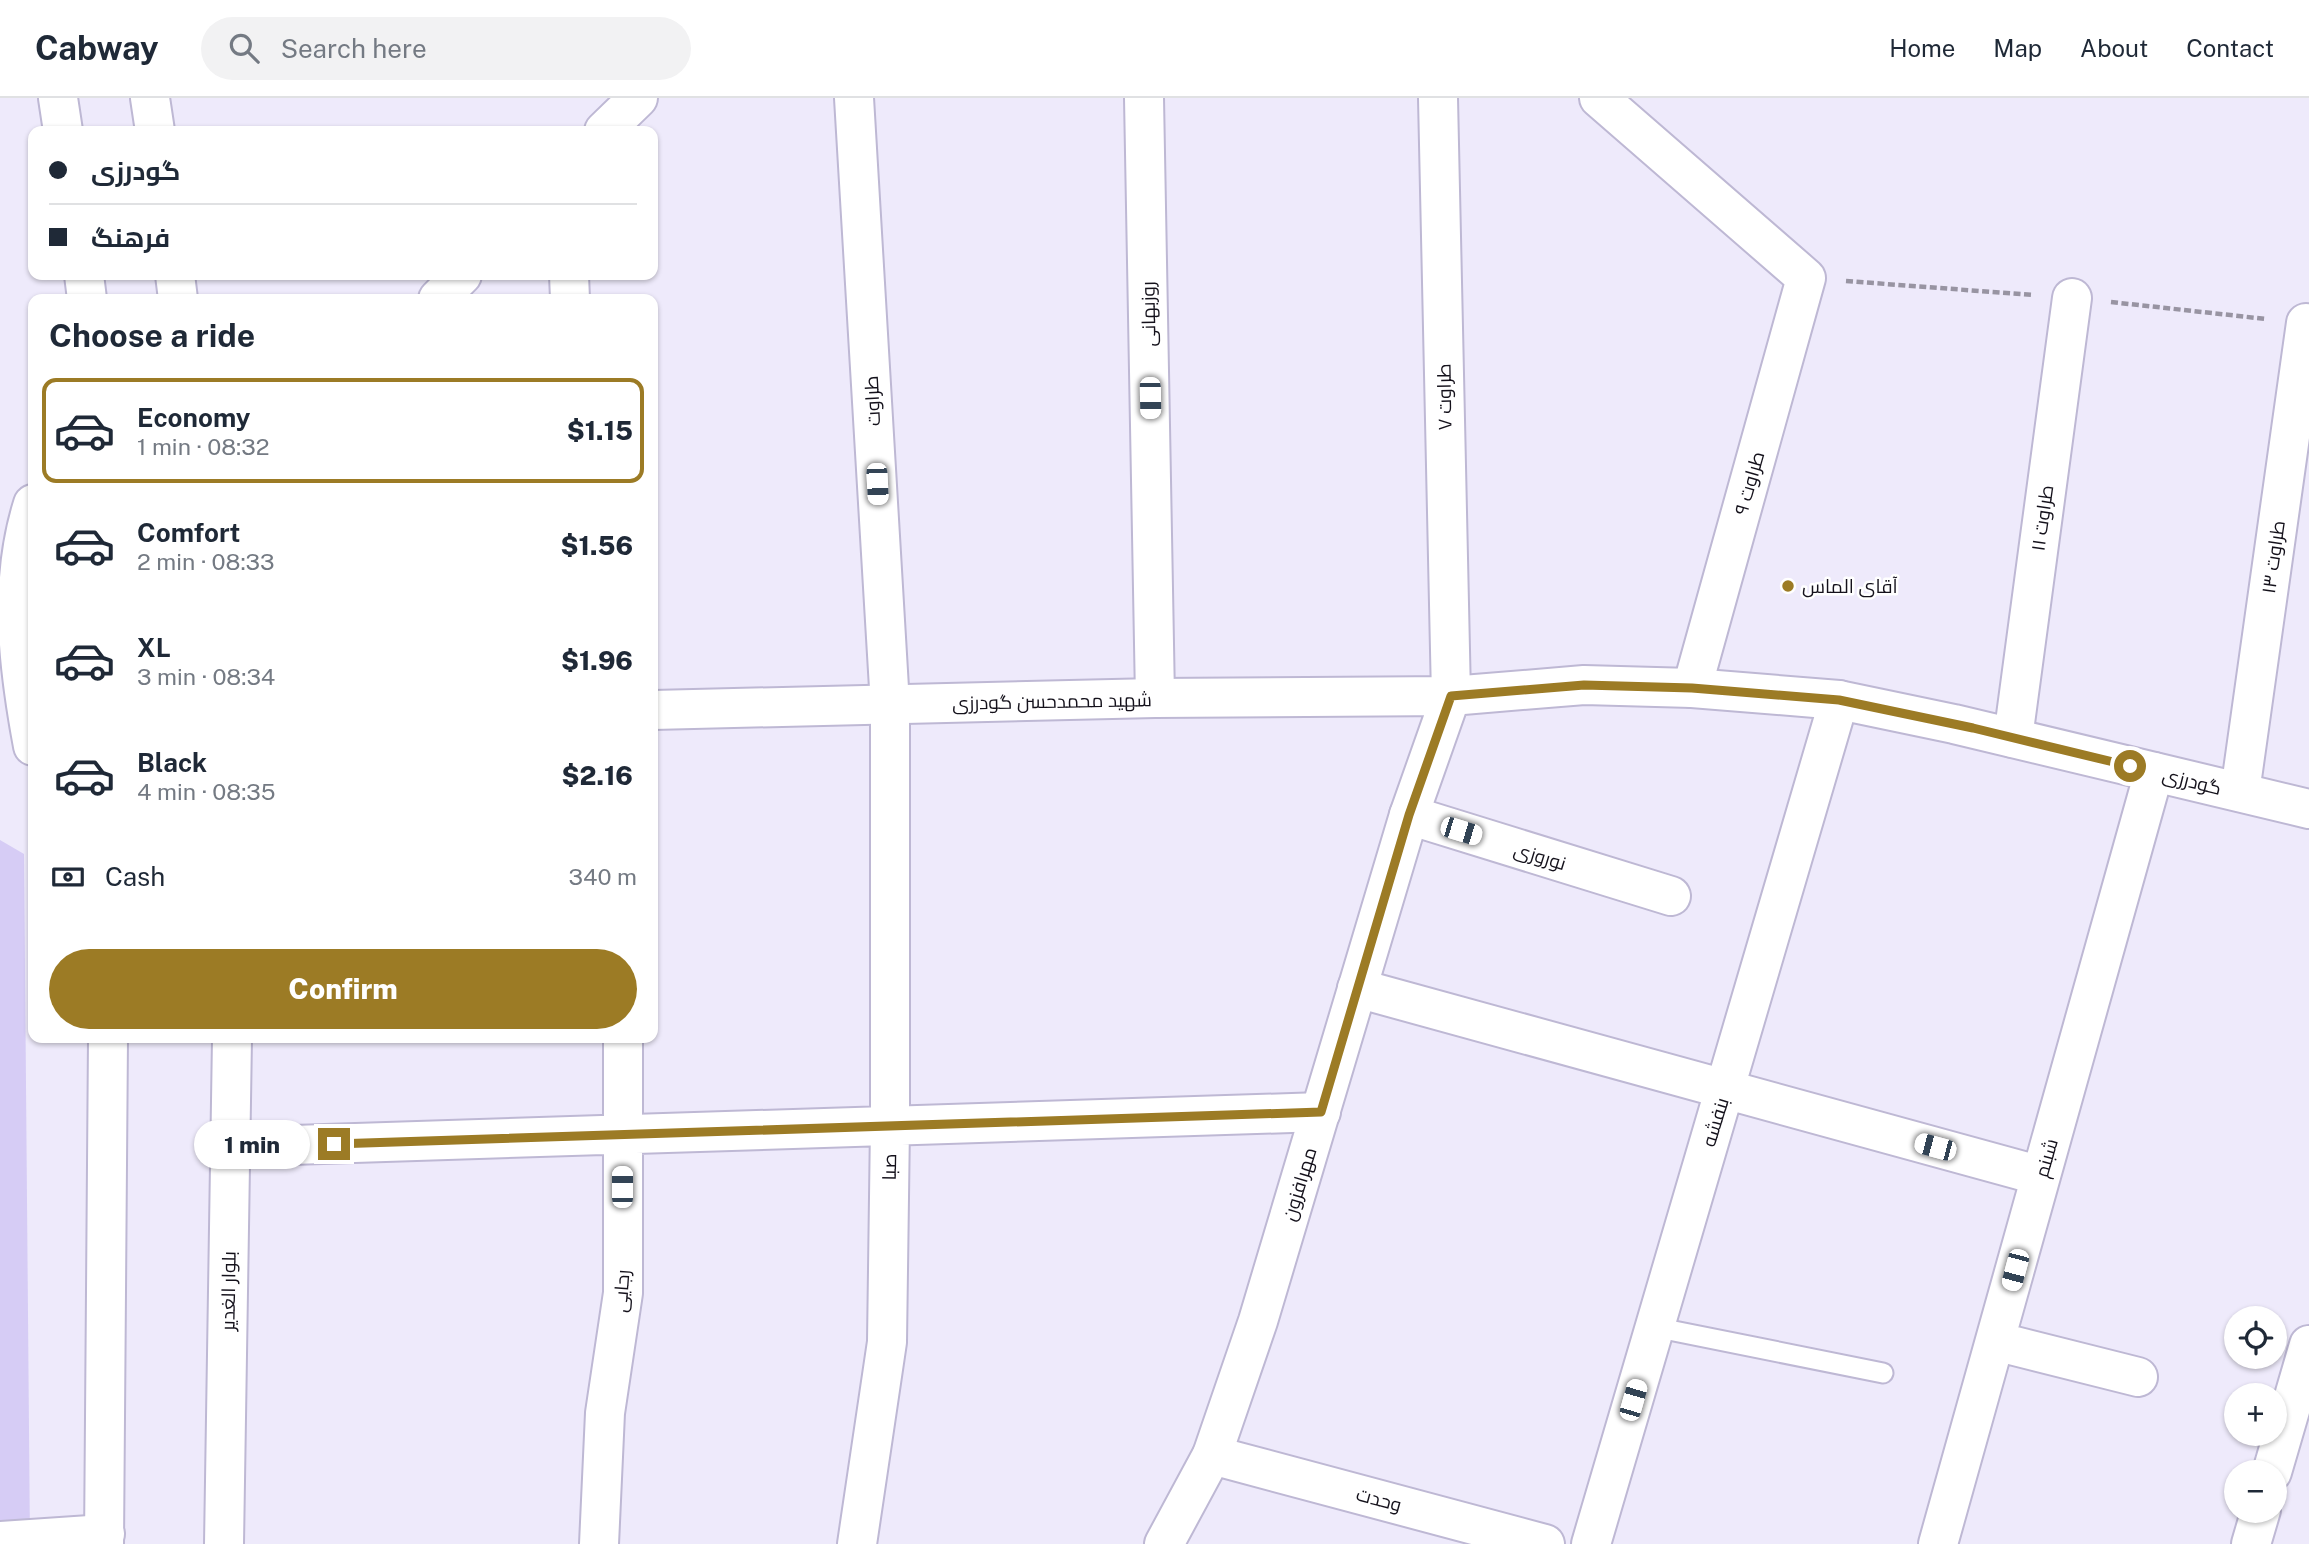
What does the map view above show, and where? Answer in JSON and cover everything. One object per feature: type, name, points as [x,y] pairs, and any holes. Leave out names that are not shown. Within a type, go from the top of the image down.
[{"type":"street","points":[[58,98],[62,126]]},
{"type":"street","points":[[150,98],[154,126]]},
{"type":"street","points":[[609,126],[638,98]]},
{"type":"street","name":"طراوت","points":[[855,98],[890,705]]},
{"type":"street","name":"روزبهانی","points":[[1144,98],[1155,698]]},
{"type":"street","name":"طراوت ۷","points":[[1438,98],[1451,696]]},
{"type":"street","name":"طراوت ۹","points":[[1599,98],[1806,278],[1692,688]]},
{"type":"street","points":[[443,294],[457,280]]},
{"type":"street","name":"طراوت ۱۱","points":[[2012,737],[2072,298]]},
{"type":"street","name":"طراوت ۱۳","points":[[2240,792],[2306,323]]},
{"type":"street","points":[[28,522],[22,543],[18,628],[10,677],[28,731]]},
{"type":"street","name":"گودرزی","points":[[1451,696],[1584,685],[1692,688],[1839,700],[2012,737],[2309,809]]},
{"type":"street","name":"شهید محمدحسن گودرزی","points":[[658,710],[1155,698],[1451,696]]},
{"type":"street","name":"مهرافزون","points":[[1164,1544],[1212,1455],[1258,1321],[1409,815],[1451,696]]},
{"type":"street","name":"بنفشه","points":[[1591,1544],[1839,700]]},
{"type":"street","name":"صبا","points":[[857,1544],[887,1342],[890,705]]},
{"type":"street","name":"شبنم","points":[[1938,1544],[2154,772]]},
{"type":"street","name":"نوروزی","points":[[1409,815],[1671,896]]},
{"type":"street","points":[[1357,988],[2041,1176]]},
{"type":"street","points":[[0,1541],[104,1539],[108,1043]]},
{"type":"street","name":"بلوار الغدیر","points":[[224,1544],[232,1043]]},
{"type":"street","name":"رجایی","points":[[599,1544],[605,1413],[624,1293],[623,1043]]},
{"type":"street","points":[[230,1147],[1321,1112]]},
{"type":"street","points":[[1995,1341],[2138,1377]]},
{"type":"street","points":[[2275,1460],[2309,1345]]},
{"type":"street","name":"وحدت","points":[[1212,1455],[1423,1528],[1545,1544]]},
{"type":"street","points":[[2251,1544],[2257,1523]]},
{"type":"lane","points":[[1654,1327],[1883,1373]]},
{"type":"shaded area","points":[[0,840],[24,854],[30,1544],[0,1544]]},
{"type":"place","name":"آقای الماس","points":[[1788,586]]},
{"type":"route","points":[[334,1144],[1321,1112],[1409,815],[1451,696],[1584,685],[1692,688],[1839,700],[1973,728],[2130,766]]}]
